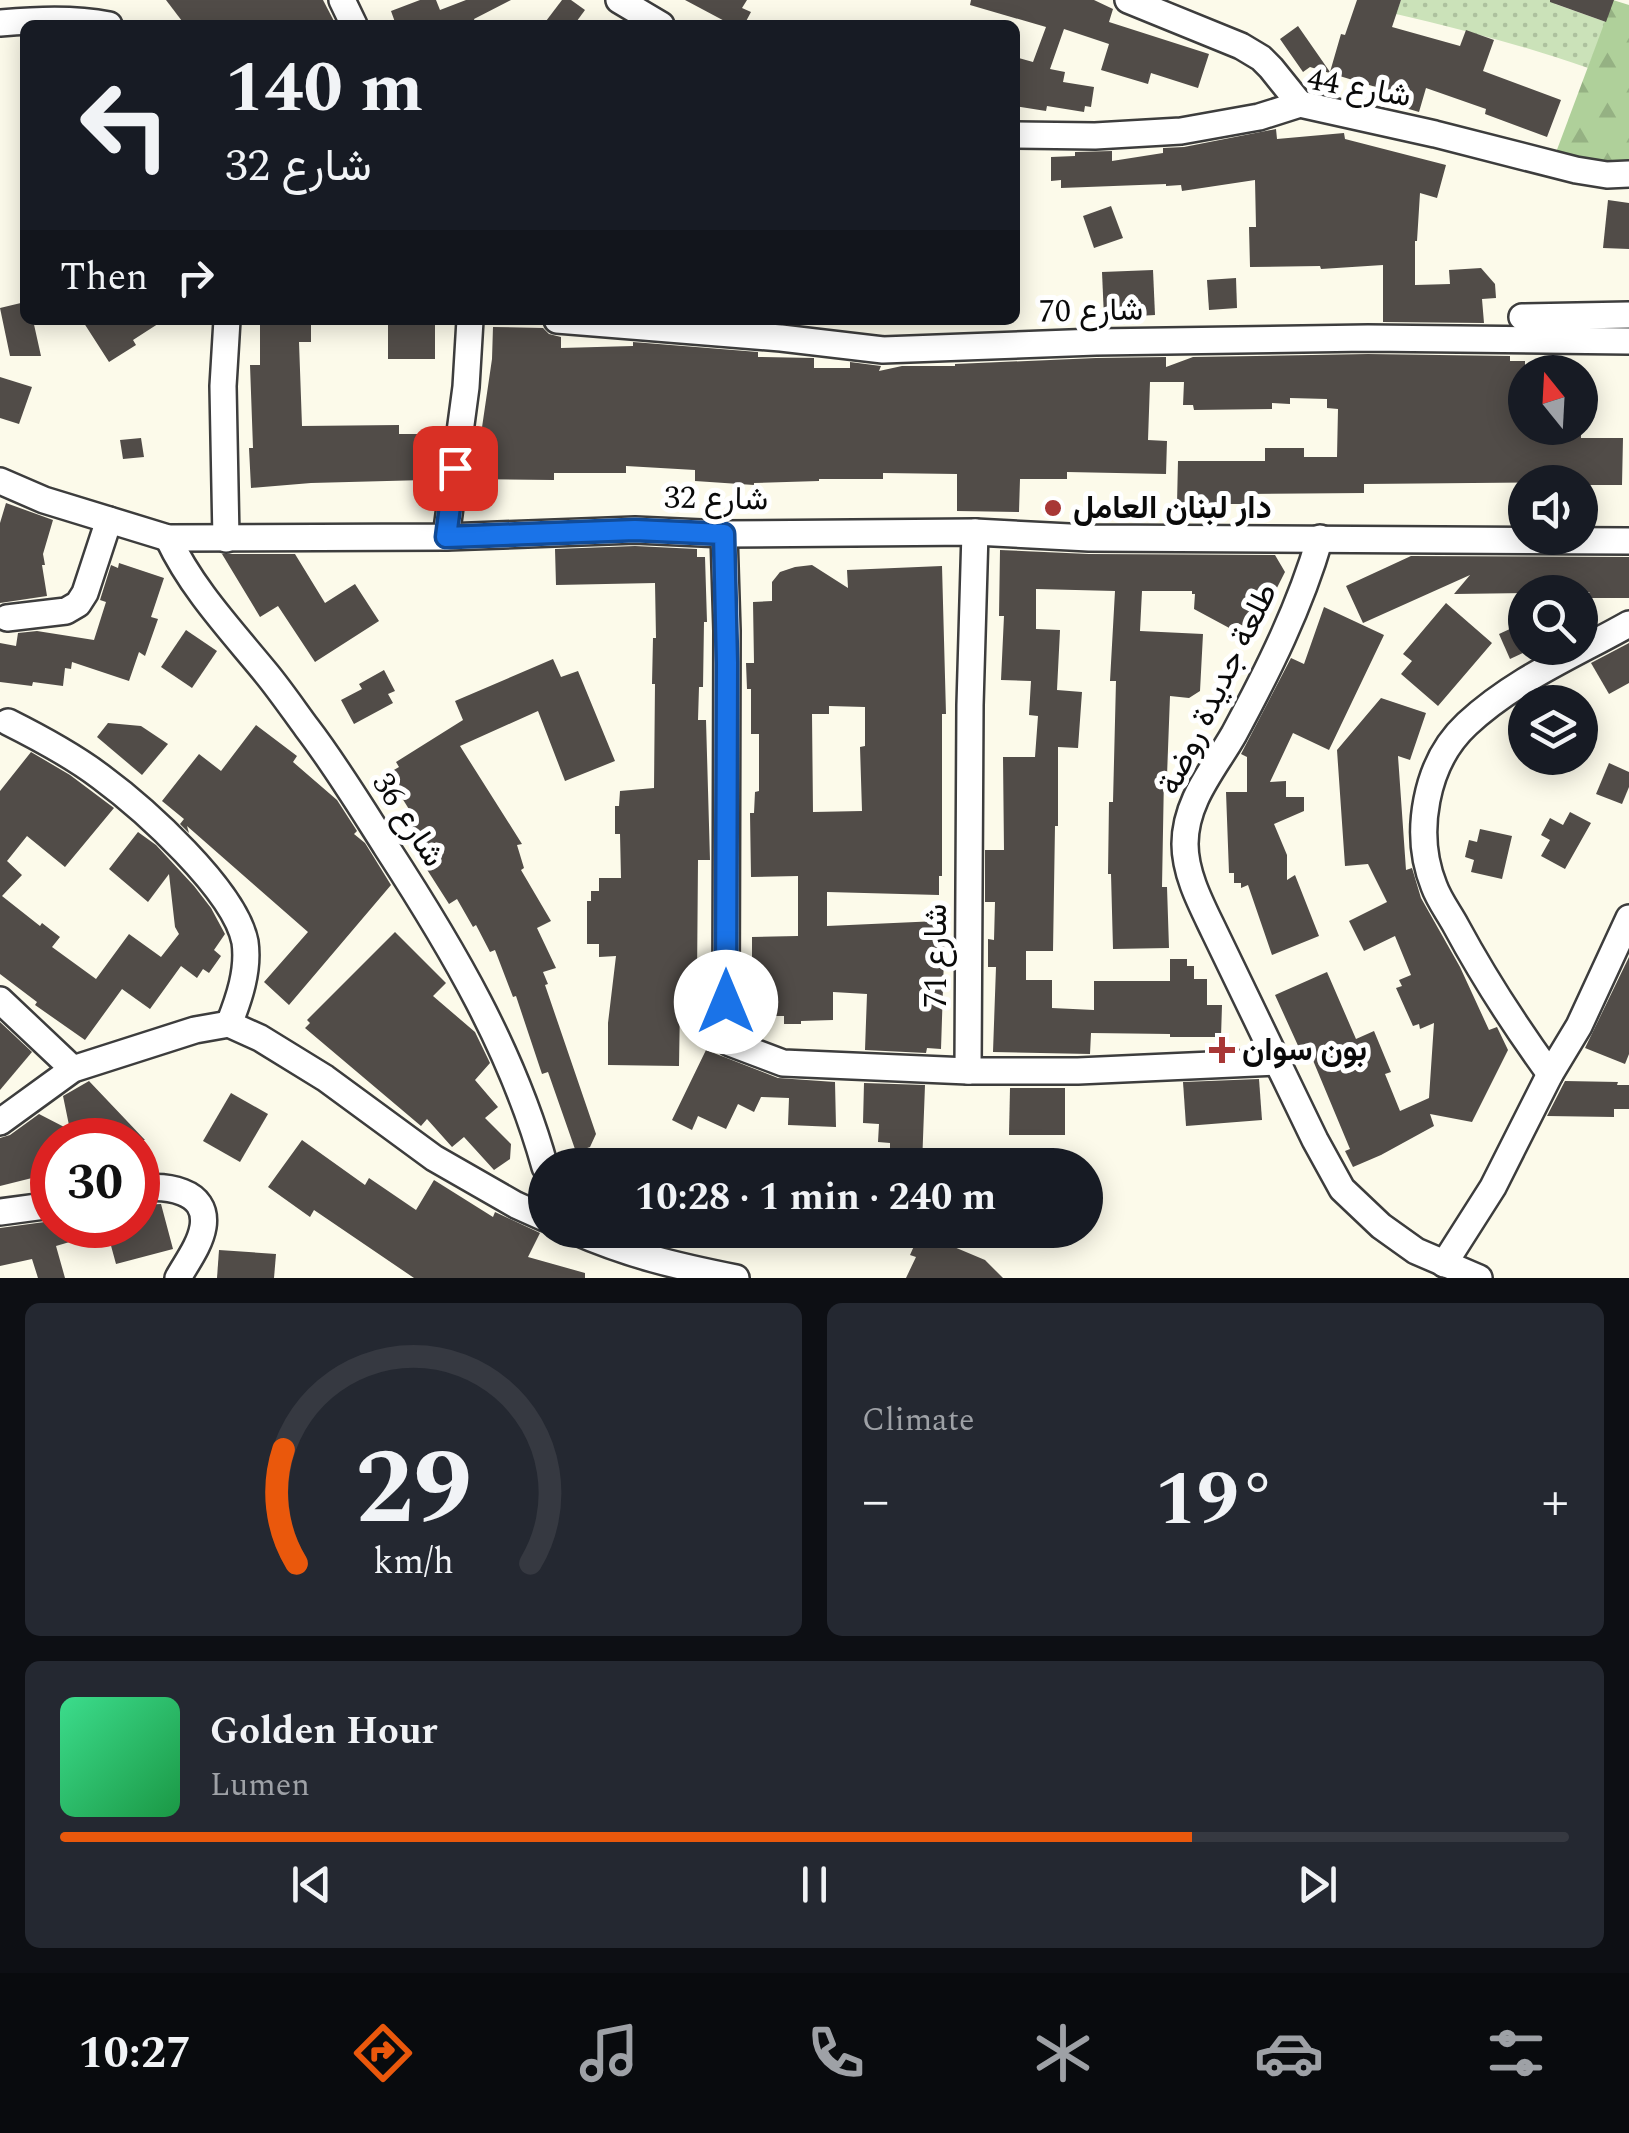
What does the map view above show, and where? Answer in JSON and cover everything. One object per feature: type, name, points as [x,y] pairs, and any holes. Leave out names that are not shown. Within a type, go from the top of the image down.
[{"type":"street","points":[[619,0],[653,20]]},
{"type":"street","points":[[1128,0],[1241,46],[1261,58],[1300,104]]},
{"type":"street","name":"شارع 44","points":[[1020,135],[1181,131],[1259,117],[1300,104],[1576,170],[1629,174]]},
{"type":"street","points":[[1522,317],[1629,315]]},
{"type":"street","points":[[226,325],[226,539]]},
{"type":"street","points":[[446,537],[466,387],[470,325]]},
{"type":"street","name":"شارع 70","points":[[619,325],[884,350],[1368,338],[1629,341]]},
{"type":"street","name":"شارع 32","points":[[0,481],[44,500],[168,538],[446,537],[635,530],[724,534],[975,532],[1089,538],[1629,541]]},
{"type":"street","points":[[7,618],[66,612],[78,604],[109,520]]},
{"type":"street","name":"شارع 71","points":[[968,1071],[975,532]]},
{"type":"street","points":[[724,534],[726,1002],[730,1042],[783,1064],[968,1071],[1078,1071],[1276,1062]]},
{"type":"street","name":"شارع 36","points":[[168,538],[197,590],[326,753],[441,930],[484,1010],[540,1148]]},
{"type":"street","name":"طلعة جديدة روضة","points":[[1320,538],[1302,598],[1233,735],[1199,790],[1185,844],[1189,868],[1200,902],[1276,1062],[1342,1189],[1381,1226],[1416,1251],[1479,1278]]},
{"type":"street","points":[[1550,1074],[1472,957],[1434,886],[1423,830],[1426,802],[1450,744],[1464,727],[1524,680],[1629,624]]},
{"type":"street","points":[[8,722],[101,777],[168,835],[225,898],[245,944],[241,993],[229,1024]]},
{"type":"street","points":[[1444,1264],[1494,1187],[1550,1074],[1580,1026],[1629,918]]},
{"type":"street","points":[[0,1000],[73,1068]]},
{"type":"street","points":[[0,1122],[73,1068],[195,1030],[229,1024],[325,1078],[434,1158],[528,1210]]},
{"type":"street","points":[[160,1188],[183,1192],[196,1200],[203,1213],[197,1246],[178,1278]]},
{"type":"street","points":[[0,1212],[30,1207]]},
{"type":"street","points":[[616,1248],[660,1263],[736,1278]]},
{"type":"green space","points":[[1401,0],[1556,0],[1555,4],[1606,22],[1588,68],[1493,38],[1396,14]]},
{"type":"green space","points":[[1613,0],[1629,5],[1629,173],[1552,163]]},
{"type":"building","points":[[166,0],[323,0],[333,20],[181,20]]},
{"type":"building","points":[[420,0],[436,0],[440,10],[466,0],[511,0],[474,20],[394,20],[391,11]]},
{"type":"building","points":[[562,0],[571,0],[585,10],[578,20],[547,20]]},
{"type":"building","points":[[685,0],[747,0],[742,8],[751,12],[747,20],[723,20]]},
{"type":"building","points":[[971,0],[1094,0],[1113,9],[1109,22],[1209,54],[1198,88],[1151,73],[1148,84],[1101,70],[1109,44],[1064,29],[1050,69],[1065,72],[1063,82],[1094,87],[1091,107],[1085,106],[1084,112],[1020,107],[1020,58],[1033,62],[1046,27],[970,5]]},
{"type":"building","points":[[1357,0],[1401,0],[1392,27],[1460,46],[1466,30],[1494,40],[1483,71],[1561,100],[1547,137],[1485,114],[1486,109],[1426,88],[1419,112],[1375,99],[1379,88],[1310,67],[1303,72],[1280,39],[1298,26],[1330,72],[1341,34],[1345,35]]},
{"type":"building","points":[[1550,0],[1614,0],[1606,22]]},
{"type":"building","points":[[1276,129],[1277,139],[1344,133],[1345,139],[1446,165],[1437,198],[1420,193],[1415,285],[1450,284],[1449,270],[1481,268],[1495,284],[1496,298],[1482,299],[1484,323],[1383,322],[1383,265],[1321,269],[1250,267],[1249,227],[1256,227],[1255,180],[1182,191],[1181,185],[1166,184],[1061,188],[1061,180],[1051,181],[1051,157],[1112,151],[1112,161]]},
{"type":"building","points":[[1608,200],[1629,203],[1629,249],[1603,248]]},
{"type":"building","points":[[1111,206],[1123,238],[1094,248],[1083,216]]},
{"type":"building","points":[[1153,270],[1155,315],[1104,318],[1102,272]]},
{"type":"building","points":[[1236,278],[1237,308],[1209,310],[1207,280]]},
{"type":"building","points":[[20,303],[20,325],[34,325],[41,356],[10,356],[0,308]]},
{"type":"building","points":[[85,325],[156,325],[133,340],[136,345],[109,362]]},
{"type":"building","points":[[260,325],[311,325],[311,342],[299,342],[302,426],[399,425],[399,434],[423,434],[425,480],[251,488],[250,365],[260,365]]},
{"type":"building","points":[[388,325],[435,325],[435,359],[388,359]]},
{"type":"building","points":[[493,327],[543,328],[561,337],[561,348],[633,346],[633,342],[758,352],[758,357],[814,358],[814,368],[850,368],[850,362],[881,366],[879,371],[902,366],[1096,358],[1166,357],[1166,367],[1193,357],[1508,356],[1508,445],[1598,445],[1598,438],[1623,438],[1622,485],[1598,485],[1598,465],[1508,465],[1508,483],[1364,484],[1364,493],[1245,494],[1245,504],[1177,504],[1178,461],[1265,461],[1265,448],[1304,448],[1304,457],[1337,457],[1338,409],[1327,408],[1327,399],[1290,398],[1290,404],[1272,403],[1272,409],[1194,410],[1193,405],[1183,405],[1184,382],[1150,382],[1148,440],[1167,441],[1166,474],[1067,472],[1067,479],[1020,479],[1019,512],[957,511],[957,474],[883,473],[883,479],[754,485],[695,481],[695,470],[626,466],[626,473],[554,473],[554,480],[470,479],[492,359]]},
{"type":"building","points":[[0,377],[32,387],[19,424],[0,418]]},
{"type":"building","points":[[141,438],[144,457],[123,459],[120,440]]},
{"type":"building","points":[[6,503],[53,520],[42,565],[47,596],[0,603],[0,523]]},
{"type":"building","points":[[555,549],[697,549],[697,557],[705,557],[707,622],[698,720],[706,720],[710,860],[698,860],[700,979],[695,1006],[680,1005],[679,1066],[608,1065],[608,1023],[616,956],[599,957],[599,944],[587,944],[587,901],[591,901],[591,891],[599,891],[599,878],[621,878],[620,834],[615,834],[615,806],[619,806],[620,791],[654,788],[655,583],[556,585]]},
{"type":"building","points":[[1000,550],[1275,555],[1285,572],[1255,631],[1237,623],[1233,630],[1194,609],[1192,591],[1142,591],[1140,631],[1203,634],[1200,691],[1189,698],[1170,696],[1162,887],[1167,887],[1169,948],[1113,949],[1108,874],[1116,681],[1110,681],[1115,591],[1036,589],[1036,629],[1060,630],[1057,690],[1082,692],[1078,748],[1058,747],[1053,951],[1026,951],[1026,980],[1052,980],[1052,1008],[1094,1010],[1094,981],[1170,981],[1170,959],[1187,959],[1187,966],[1194,966],[1194,979],[1207,979],[1207,1005],[1222,1005],[1221,1037],[1091,1033],[1090,1054],[993,1052],[996,967],[988,967],[988,939],[994,940],[995,902],[985,902],[985,850],[1004,850],[1003,757],[1035,757],[1038,716],[1029,715],[1031,681],[1001,680],[1004,616],[999,616]]},
{"type":"building","points":[[222,554],[295,554],[325,603],[355,584],[379,621],[315,662],[278,606],[260,617]]},
{"type":"building","points":[[1411,556],[1629,557],[1629,598],[1598,598],[1598,575],[1508,575],[1508,593],[1454,594],[1470,575],[1363,623],[1346,586]]},
{"type":"building","points":[[119,563],[164,578],[151,617],[158,619],[145,656],[139,652],[129,681],[72,662],[71,669],[65,668],[63,686],[0,682],[0,643],[16,646],[18,633],[37,631],[94,640],[106,602],[100,600],[111,565],[118,568]]},
{"type":"building","points":[[812,565],[848,588],[847,570],[942,566],[946,714],[942,714],[939,895],[827,892],[827,926],[938,921],[938,926],[945,927],[941,1049],[927,1048],[926,1053],[865,1050],[867,994],[833,992],[833,1020],[784,1024],[784,1016],[770,1016],[755,1003],[754,988],[749,988],[752,937],[798,936],[798,876],[751,877],[750,813],[754,813],[755,792],[759,791],[759,734],[751,734],[751,689],[747,689],[746,663],[754,663],[753,602],[772,601],[772,582],[780,572]],"holes":[[[829,706],[865,707],[865,746],[860,747],[862,811],[813,812],[812,714],[829,714]]]},
{"type":"building","points":[[1446,603],[1492,643],[1438,706],[1401,674],[1412,661],[1403,654]]},
{"type":"building","points":[[1324,607],[1384,635],[1329,750],[1293,733],[1270,782],[1286,781],[1286,797],[1304,797],[1304,811],[1274,824],[1287,855],[1287,880],[1295,875],[1319,936],[1272,955],[1248,885],[1241,888],[1241,883],[1234,883],[1234,873],[1229,873],[1226,792],[1247,792],[1247,757],[1241,754],[1291,658],[1304,664]]},
{"type":"building","points":[[186,630],[217,651],[192,688],[161,667]]},
{"type":"building","points":[[1508,630],[1508,654],[1499,634]]},
{"type":"building","points":[[1629,643],[1629,683],[1609,694],[1592,665],[1598,665],[1598,659]]},
{"type":"building","points":[[553,659],[561,677],[578,671],[615,761],[565,781],[538,711],[460,746],[522,844],[517,845],[524,868],[521,870],[551,921],[537,928],[556,968],[543,972],[548,984],[545,985],[596,1134],[587,1148],[575,1148],[548,1072],[542,1074],[516,996],[513,997],[495,950],[490,952],[457,899],[449,904],[410,843],[414,841],[401,821],[412,814],[387,774],[399,767],[396,762],[463,720],[455,701]]},
{"type":"building","points":[[384,670],[395,691],[388,694],[393,703],[354,724],[341,700]]},
{"type":"building","points":[[1381,698],[1426,713],[1410,760],[1398,756],[1406,870],[1412,868],[1421,898],[1460,967],[1489,1030],[1497,1027],[1508,1050],[1472,1122],[1430,1114],[1434,1126],[1353,1167],[1345,1151],[1350,1149],[1307,1046],[1300,1050],[1275,995],[1327,972],[1356,1039],[1374,1031],[1391,1072],[1385,1074],[1400,1111],[1429,1098],[1434,1023],[1420,1029],[1419,1024],[1413,1026],[1396,988],[1402,986],[1399,980],[1411,975],[1395,936],[1364,951],[1349,921],[1387,902],[1368,864],[1345,866],[1337,750]]},
{"type":"building","points":[[108,723],[141,726],[168,744],[142,775],[97,737]]},
{"type":"building","points":[[256,725],[297,756],[293,762],[337,800],[357,831],[354,834],[365,843],[391,885],[289,1005],[264,982],[308,932],[187,826],[189,833],[180,824],[184,819],[162,801],[199,754],[221,771]]},
{"type":"building","points":[[31,752],[114,808],[65,867],[27,836],[7,861],[22,875],[2,896],[60,937],[52,947],[96,979],[129,934],[161,957],[179,934],[169,874],[148,902],[109,869],[138,832],[156,845],[194,886],[225,934],[214,950],[221,956],[209,973],[203,969],[197,978],[181,966],[150,1009],[122,989],[85,1040],[35,1005],[37,1002],[0,974],[0,791]]},
{"type":"building","points":[[1609,763],[1629,772],[1629,787],[1622,804],[1596,794]]},
{"type":"building","points":[[1570,812],[1591,823],[1565,869],[1541,856],[1550,840],[1541,835],[1550,818],[1563,825]]},
{"type":"building","points":[[1480,829],[1512,836],[1502,879],[1471,872],[1474,860],[1465,857],[1469,840],[1477,842]]},
{"type":"building","points":[[395,932],[446,983],[433,996],[475,1032],[490,1063],[475,1080],[498,1107],[485,1118],[511,1144],[510,1159],[494,1170],[464,1137],[452,1147],[427,1119],[421,1126],[305,1028],[310,1023],[307,1020]]},
{"type":"building","points":[[1629,957],[1629,1054],[1625,1064],[1585,1048]]},
{"type":"building","points":[[0,1022],[32,1052],[0,1090]]},
{"type":"building","points":[[706,1050],[778,1078],[835,1082],[836,1127],[788,1125],[789,1098],[761,1097],[754,1112],[738,1104],[726,1129],[698,1116],[692,1130],[672,1120]]},
{"type":"building","points":[[1259,1079],[1262,1120],[1186,1126],[1183,1082]]},
{"type":"building","points":[[89,1081],[124,1118],[68,1118],[63,1096]]},
{"type":"building","points":[[1565,1081],[1629,1085],[1629,1109],[1614,1109],[1614,1117],[1547,1116]]},
{"type":"building","points":[[864,1083],[925,1085],[923,1148],[890,1148],[890,1143],[878,1142],[879,1124],[863,1123]]},
{"type":"building","points":[[1010,1088],[1065,1088],[1065,1135],[1009,1135]]},
{"type":"building","points":[[231,1093],[268,1114],[240,1162],[203,1141]]},
{"type":"building","points":[[30,1121],[30,1178],[0,1186],[0,1138]]},
{"type":"building","points":[[302,1140],[365,1185],[369,1178],[416,1210],[434,1180],[493,1217],[495,1212],[528,1227],[528,1248],[532,1248],[528,1257],[585,1273],[585,1278],[414,1278],[314,1210],[310,1217],[268,1187]]},
{"type":"building","points":[[160,1204],[173,1249],[116,1264],[112,1248],[160,1248]]},
{"type":"building","points":[[30,1224],[30,1248],[57,1248],[65,1278],[38,1278],[32,1259],[0,1266],[0,1228]]},
{"type":"building","points":[[913,1248],[956,1248],[985,1260],[1003,1278],[906,1278],[916,1257],[910,1255]]},
{"type":"building","points":[[219,1250],[276,1254],[274,1278],[217,1278]]},
{"type":"place","name":"دار لبنان العامل","points":[[1053,508]]},
{"type":"place","name":"بون سوان","points":[[1222,1050]]},
{"type":"route","points":[[455,468],[446,537],[635,530],[724,534],[726,1002]]}]
